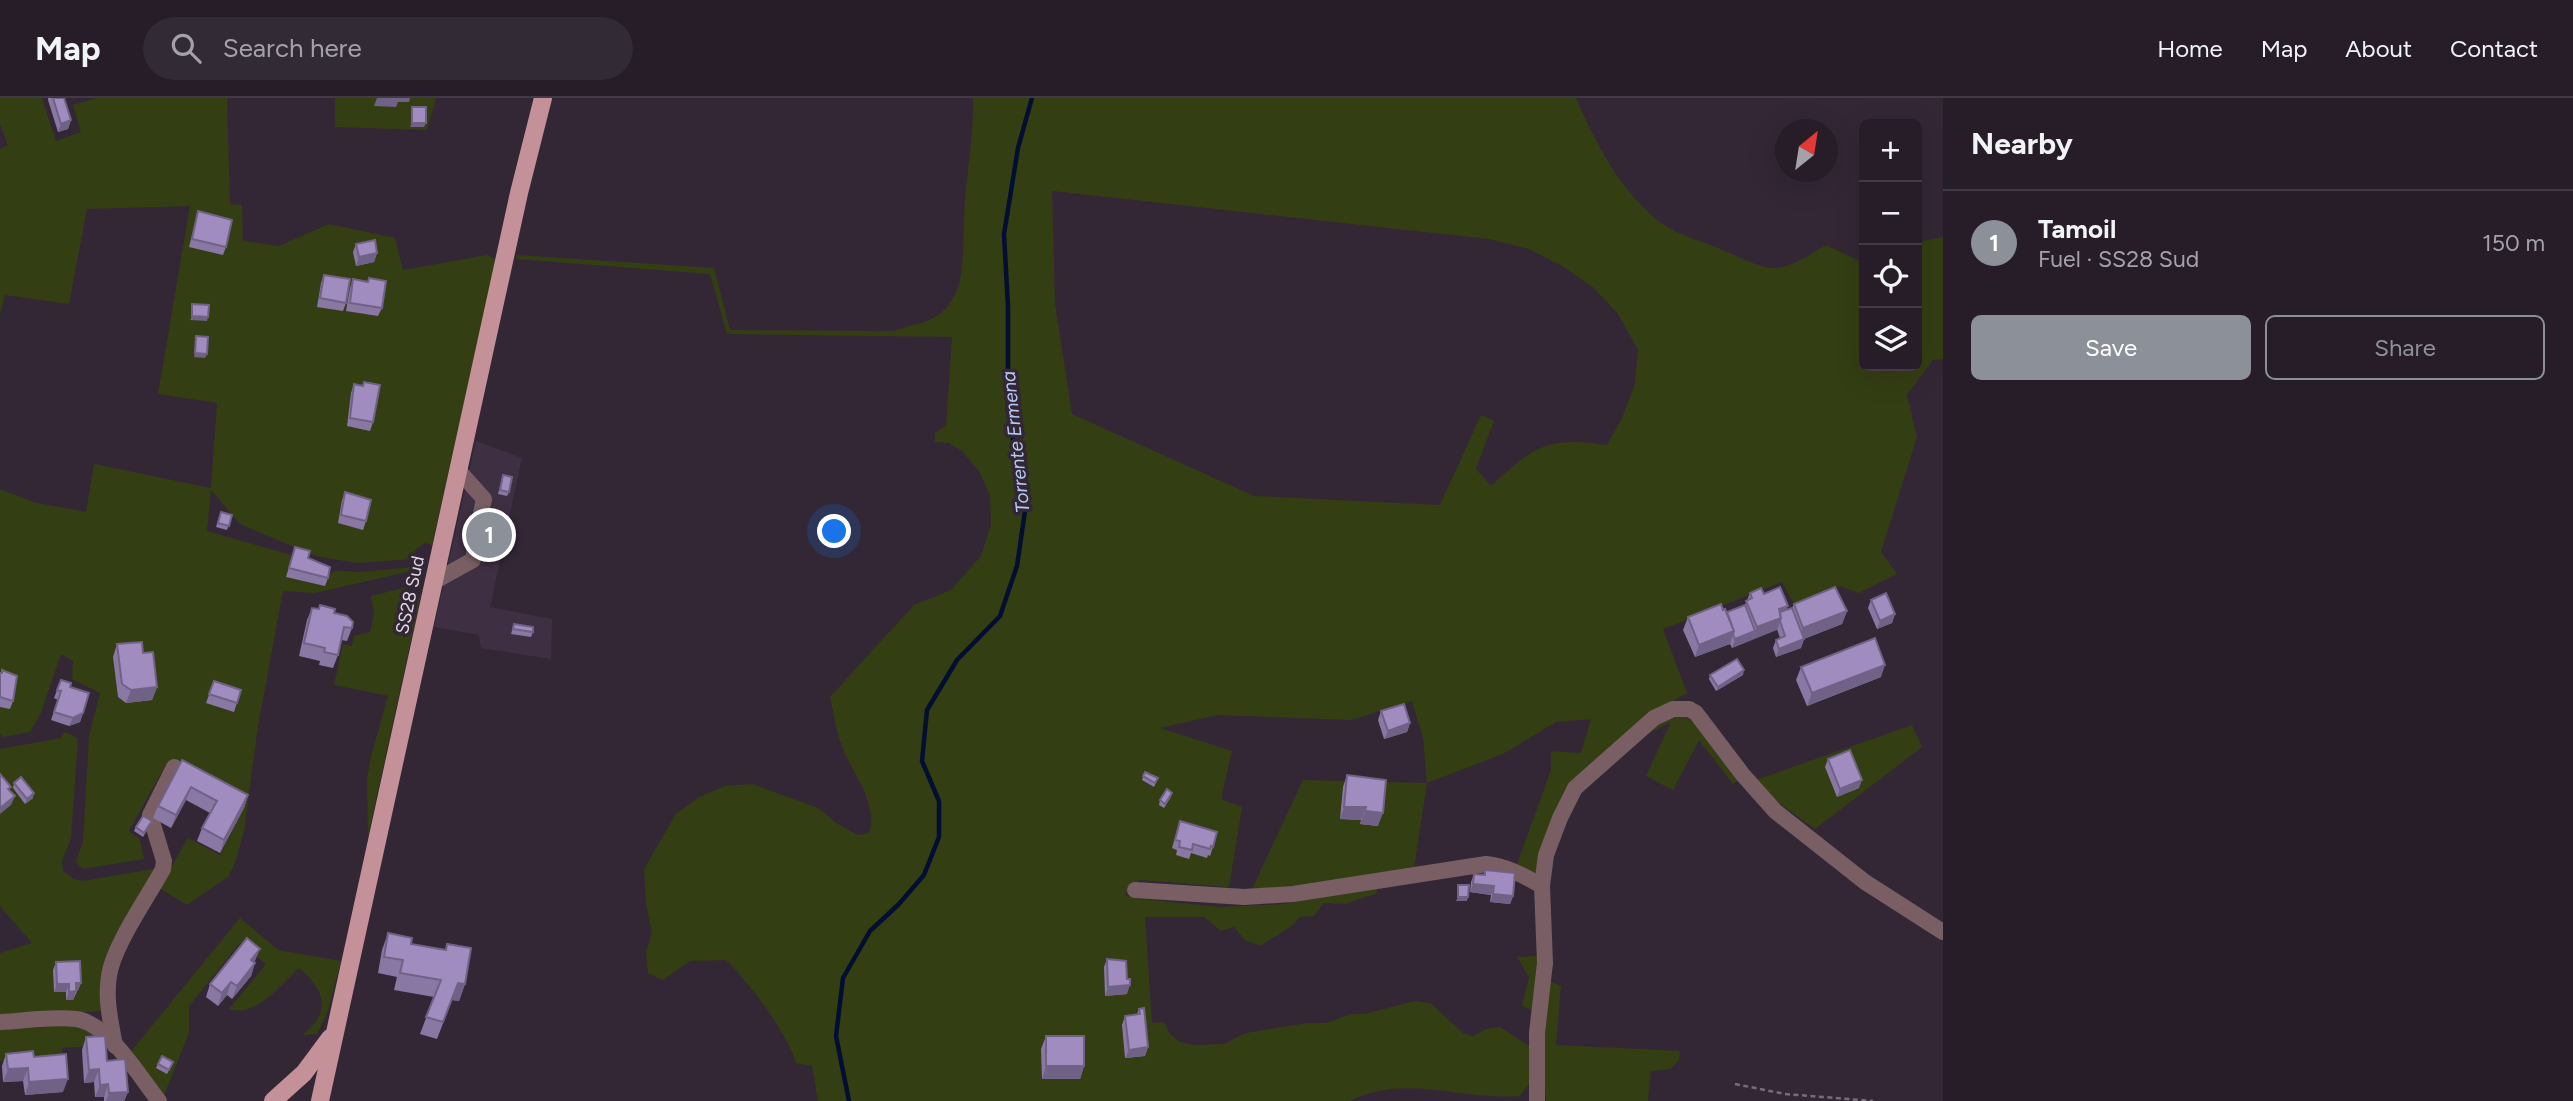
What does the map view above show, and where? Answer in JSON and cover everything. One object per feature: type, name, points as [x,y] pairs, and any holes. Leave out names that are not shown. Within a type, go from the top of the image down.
[{"type":"main road","name":"SS28 Sud","points":[[320,1101],[519,192],[543,98]]},
{"type":"main road","points":[[273,1101],[321,1054],[336,1029]]},
{"type":"main road","points":[[288,1089],[302,1088],[312,1092],[320,1101]]},
{"type":"street","points":[[459,471],[484,499],[479,523]]},
{"type":"street","points":[[435,581],[472,560],[476,542]]},
{"type":"street","points":[[1537,1101],[1537,1033],[1545,963],[1542,886],[1546,855],[1575,788],[1654,718],[1673,709],[1689,709],[1702,719],[1743,775],[1775,811],[1864,882],[1943,932]]},
{"type":"street","points":[[116,1046],[109,1013],[110,971],[120,945],[163,869],[163,853],[150,815],[174,767]]},
{"type":"street","points":[[1135,890],[1244,897],[1293,894],[1486,864],[1498,865],[1519,873],[1542,886]]},
{"type":"street","points":[[0,1022],[67,1018],[98,1028],[116,1046],[159,1101]]},
{"type":"path","points":[[1735,1084],[1785,1094],[1873,1101]]},
{"type":"shaded area","points":[[476,441],[522,458],[490,607],[552,619],[551,659],[481,648],[479,635],[434,627]]},
{"type":"green space","points":[[0,98],[42,98],[56,141],[81,132],[73,105],[97,98],[227,98],[230,204],[242,205],[243,241],[279,246],[329,224],[395,238],[403,270],[487,255],[496,260],[432,545],[424,543],[415,550],[413,559],[357,563],[316,556],[240,524],[211,490],[207,531],[291,555],[287,577],[327,576],[334,571],[360,572],[412,567],[411,571],[315,593],[283,591],[258,726],[244,830],[237,857],[229,876],[187,905],[159,888],[188,838],[220,855],[245,806],[166,764],[129,831],[140,839],[144,859],[83,869],[76,862],[83,842],[89,736],[100,693],[72,679],[73,661],[61,654],[41,713],[30,732],[3,737],[0,734],[0,489],[33,502],[86,512],[94,464],[211,488],[217,403],[158,394],[190,206],[87,209],[69,304],[5,295],[0,314],[0,149],[8,145],[0,124]]},
{"type":"green space","points":[[335,98],[436,98],[427,130],[335,127]]},
{"type":"green space","points":[[973,98],[1576,98],[1592,133],[1623,184],[1649,213],[1670,229],[1750,262],[1772,268],[1794,263],[1826,245],[1859,261],[1859,371],[1922,371],[1922,241],[1943,237],[1943,359],[1933,360],[1907,395],[1917,437],[1881,552],[1897,574],[1859,593],[1840,586],[1794,604],[1782,582],[1663,629],[1687,693],[1644,717],[1582,773],[1537,879],[1517,864],[1551,770],[1551,751],[1581,753],[1591,719],[1556,722],[1503,754],[1427,783],[1423,738],[1412,701],[1351,720],[1218,715],[1160,728],[1232,751],[1221,799],[1242,807],[1229,887],[1140,880],[1131,885],[1125,895],[1140,899],[1221,907],[1284,904],[1377,888],[1377,893],[1345,904],[1323,903],[1314,916],[1300,917],[1292,926],[1261,946],[1245,940],[1234,927],[1221,931],[1204,917],[1145,917],[1152,1023],[1164,1022],[1170,1034],[1180,1042],[1195,1045],[1224,1044],[1246,1033],[1307,1023],[1326,1023],[1351,1014],[1365,1014],[1414,1001],[1430,1003],[1463,1033],[1473,1036],[1486,1029],[1500,1027],[1532,1048],[1532,1080],[1520,1096],[1498,1097],[1413,1088],[1371,1093],[1350,1101],[818,1101],[812,1066],[796,1063],[792,1051],[767,1009],[726,960],[690,961],[663,980],[648,973],[646,951],[652,933],[646,903],[644,869],[676,814],[699,797],[725,786],[752,784],[818,808],[836,823],[858,835],[869,833],[871,822],[867,800],[842,746],[830,697],[914,605],[951,590],[981,556],[991,525],[990,495],[979,471],[962,451],[949,443],[935,442],[935,433],[946,426],[952,337],[727,334],[710,274],[516,259],[517,255],[714,268],[730,330],[893,331],[921,323],[940,313],[953,298],[959,284]],"holes":[[[1052,191],[1489,239],[1529,249],[1562,266],[1594,288],[1618,314],[1638,350],[1635,384],[1622,418],[1607,445],[1570,442],[1543,447],[1519,461],[1491,486],[1476,469],[1494,421],[1481,415],[1440,505],[1254,496],[1072,414],[1055,304]]]},
{"type":"green space","points":[[407,587],[405,601],[408,609],[416,595],[421,594],[368,836],[367,781],[370,760],[388,696],[334,685],[343,644],[352,646],[354,636],[370,632],[374,614],[371,596]]},
{"type":"green space","points":[[1682,716],[1700,727],[1739,780],[1733,784],[1699,740],[1673,790],[1646,776],[1671,722],[1642,737],[1666,720]]},
{"type":"green space","points":[[1912,725],[1922,747],[1815,829],[1779,803],[1756,780]]},
{"type":"green space","points":[[65,732],[78,738],[71,838],[62,861],[63,871],[74,879],[83,881],[159,868],[108,960],[103,1011],[0,1017],[0,953],[32,943],[0,906],[0,749],[61,738]]},
{"type":"green space","points":[[1303,780],[1427,783],[1414,869],[1252,889]]},
{"type":"green space","points":[[240,918],[278,950],[341,961],[328,1011],[317,1034],[302,1035],[318,1018],[321,1001],[315,984],[299,968],[258,1004],[249,1009],[229,1009],[266,964],[240,943],[189,1006],[189,1033],[163,1098],[129,1054]]},
{"type":"green space","points":[[1538,956],[1534,1011],[1522,1006],[1529,977],[1517,957]]},
{"type":"green space","points":[[1550,981],[1561,986],[1556,1045],[1680,1051],[1679,1060],[1670,1069],[1651,1071],[1648,1101],[1546,1101],[1542,1045]]},
{"type":"green space","points":[[78,1025],[107,1045],[62,1048],[62,1058],[0,1061],[0,1028]]},
{"type":"building","points":[[53,98],[64,98],[71,120],[61,124]]},
{"type":"building","points":[[412,107],[426,107],[426,123],[412,123]]},
{"type":"building","points":[[198,211],[232,220],[226,247],[192,239]]},
{"type":"building","points":[[375,240],[377,253],[359,257],[356,244]]},
{"type":"building","points":[[324,275],[350,279],[346,303],[320,298]]},
{"type":"building","points":[[369,278],[386,281],[382,308],[350,303],[353,279],[368,282]]},
{"type":"building","points":[[192,304],[209,305],[208,317],[192,316]]},
{"type":"building","points":[[196,336],[208,337],[207,354],[195,353]]},
{"type":"building","points":[[364,382],[380,385],[373,422],[350,418],[354,384],[363,386]]},
{"type":"building","points":[[503,475],[512,477],[509,492],[500,490]]},
{"type":"building","points":[[345,492],[371,500],[366,521],[341,515]]},
{"type":"building","points":[[221,512],[232,515],[229,526],[218,523]]},
{"type":"building","points":[[470,517],[502,523],[498,541],[467,535]]},
{"type":"building","points":[[295,547],[310,551],[308,558],[330,567],[328,578],[289,568]]},
{"type":"building","points":[[1780,587],[1788,606],[1779,609],[1781,618],[1757,627],[1746,601],[1752,598],[1750,593],[1761,588],[1764,594]]},
{"type":"building","points":[[1835,587],[1847,611],[1803,628],[1794,604]]},
{"type":"building","points":[[1886,593],[1895,614],[1880,621],[1871,600]]},
{"type":"building","points":[[1721,604],[1734,631],[1699,645],[1688,617]]},
{"type":"building","points":[[320,605],[335,609],[334,613],[347,616],[353,622],[352,628],[344,627],[338,655],[324,652],[325,648],[304,643],[312,608],[319,609]]},
{"type":"building","points":[[1745,605],[1755,631],[1735,639],[1727,612]]},
{"type":"building","points":[[1792,608],[1804,639],[1779,649],[1776,640],[1785,636],[1780,612]]},
{"type":"building","points":[[514,624],[533,627],[533,632],[513,629]]},
{"type":"building","points":[[1875,638],[1885,665],[1812,693],[1801,667]]},
{"type":"building","points":[[142,642],[143,653],[153,652],[157,687],[131,690],[122,684],[117,644]]},
{"type":"building","points":[[1737,659],[1744,670],[1718,687],[1710,675]]},
{"type":"building","points":[[2,670],[17,676],[13,701],[0,697]]},
{"type":"building","points":[[61,680],[71,683],[70,687],[89,693],[83,713],[73,718],[54,712],[61,691],[57,690]]},
{"type":"building","points":[[214,681],[241,690],[237,703],[209,694]]},
{"type":"building","points":[[1404,704],[1410,723],[1388,731],[1381,711]]},
{"type":"building","points":[[1850,750],[1862,780],[1840,789],[1828,759]]},
{"type":"building","points":[[182,760],[248,795],[224,840],[202,828],[217,801],[191,787],[176,815],[158,806]]},
{"type":"building","points":[[1145,772],[1158,778],[1155,783],[1143,776]]},
{"type":"building","points":[[0,774],[15,796],[0,808]]},
{"type":"building","points":[[1347,775],[1386,780],[1383,813],[1365,811],[1366,807],[1344,807]]},
{"type":"building","points":[[21,777],[34,793],[27,799],[14,783]]},
{"type":"building","points":[[1167,789],[1172,793],[1165,804],[1160,800]]},
{"type":"building","points":[[143,816],[152,821],[144,833],[136,827]]},
{"type":"building","points":[[1180,821],[1217,832],[1213,847],[1210,849],[1193,844],[1192,850],[1179,847],[1180,841],[1175,840]]},
{"type":"building","points":[[1485,870],[1515,873],[1513,896],[1493,894],[1494,886],[1473,884],[1474,874],[1485,875]]},
{"type":"building","points":[[1458,885],[1469,885],[1468,897],[1458,897]]},
{"type":"building","points":[[388,933],[412,938],[411,944],[446,950],[447,944],[471,948],[465,984],[458,983],[443,1022],[426,1017],[441,980],[400,973],[403,960],[384,957]]},
{"type":"building","points":[[247,938],[260,949],[251,960],[255,963],[237,986],[231,982],[222,993],[210,984]]},
{"type":"building","points":[[1107,959],[1126,961],[1130,985],[1108,987]]},
{"type":"building","points":[[80,961],[81,983],[76,983],[76,991],[69,992],[69,984],[57,984],[56,962]]},
{"type":"building","points":[[1144,1008],[1148,1047],[1129,1050],[1125,1016],[1140,1014],[1139,1009]]},
{"type":"building","points":[[105,1036],[107,1061],[125,1059],[128,1092],[109,1093],[108,1084],[100,1085],[99,1069],[89,1070],[86,1037]]},
{"type":"building","points":[[1046,1036],[1084,1036],[1084,1066],[1046,1066]]},
{"type":"building","points":[[33,1051],[34,1057],[66,1054],[68,1079],[29,1082],[28,1068],[8,1069],[6,1054]]},
{"type":"building","points":[[162,1056],[173,1062],[169,1070],[158,1064]]},
{"type":"waterway","name":"Torrente Ermena","points":[[849,1101],[836,1036],[843,978],[870,931],[899,904],[924,875],[939,837],[939,801],[922,761],[927,710],[957,660],[1000,616],[1017,566],[1025,511],[1008,410],[1008,307],[1004,234],[1018,148],[1032,98]]},
{"type":"place","name":"Tamoil","points":[[489,535]]}]
